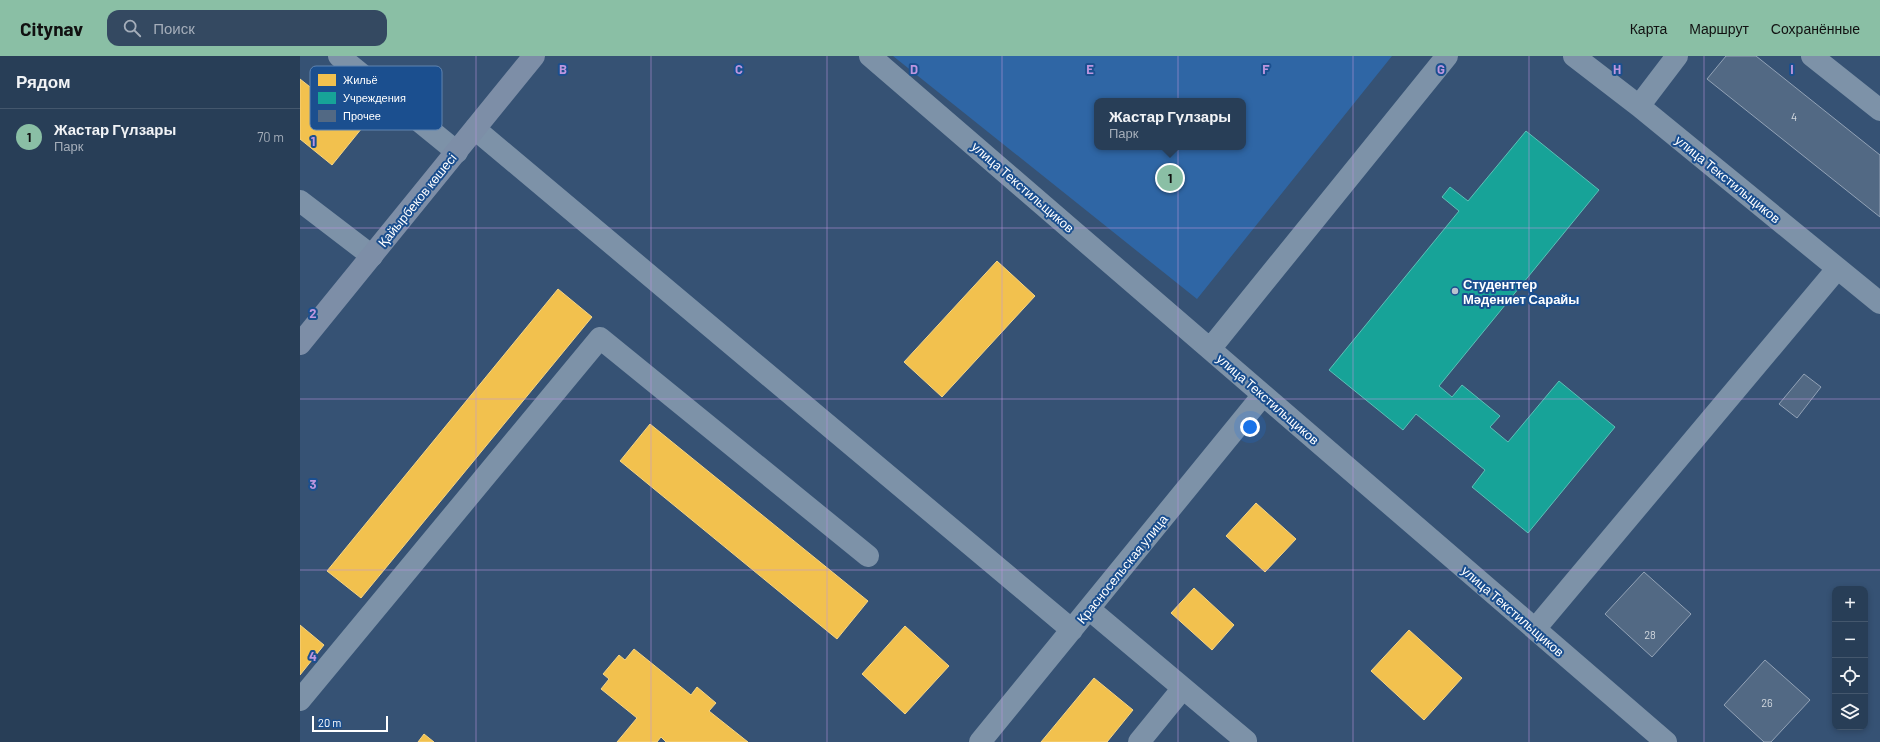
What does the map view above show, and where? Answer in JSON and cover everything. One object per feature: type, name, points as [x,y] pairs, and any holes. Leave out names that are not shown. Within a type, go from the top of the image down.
[{"type":"main road","name":"Қайырбеков көшесі","points":[[300,344],[534,56]]},
{"type":"street","points":[[339,56],[351,66]]},
{"type":"street","name":"улица Текстильщиков","points":[[870,56],[1666,742]]},
{"type":"street","points":[[1210,349],[1447,56]]},
{"type":"street","name":"улица Текстильщиков","points":[[1574,56],[1639,106],[1880,303]]},
{"type":"street","points":[[1639,106],[1677,56]]},
{"type":"street","points":[[1812,56],[1880,110]]},
{"type":"street","points":[[430,130],[457,152]]},
{"type":"street","points":[[475,130],[1072,630]]},
{"type":"street","points":[[300,202],[372,256]]},
{"type":"street","points":[[1535,629],[1838,268]]},
{"type":"street","points":[[300,700],[600,338],[868,556]]},
{"type":"street","name":"Красносельская улица","points":[[980,742],[1264,395]]},
{"type":"street","points":[[1089,609],[1246,741],[1245,742]]},
{"type":"street","points":[[1139,742],[1183,688]]},
{"type":"shaded area","points":[[893,56],[1392,56],[1197,299]]},
{"type":"building: Жильё","points":[[300,79],[310,87],[310,130],[360,130],[332,165],[300,139]]},
{"type":"building: Жильё","points":[[997,261],[1035,296],[942,397],[904,362]]},
{"type":"building: Жильё","points":[[558,289],[592,317],[361,598],[327,571]]},
{"type":"building: Жильё","points":[[650,424],[868,601],[837,639],[620,461]]},
{"type":"building: Жильё","points":[[1256,503],[1296,539],[1265,572],[1226,536]]},
{"type":"building: Жильё","points":[[1194,588],[1234,625],[1212,650],[1171,613]]},
{"type":"building: Жильё","points":[[300,625],[324,645],[300,675]]},
{"type":"building: Жильё","points":[[905,626],[949,666],[905,714],[862,674]]},
{"type":"building: Жильё","points":[[1409,630],[1462,678],[1424,720],[1371,671]]},
{"type":"building: Жильё","points":[[634,649],[691,695],[697,687],[716,703],[709,711],[748,742],[666,742],[661,737],[657,742],[617,742],[637,718],[601,689],[609,679],[603,674],[619,655],[625,660]]},
{"type":"building: Жильё","points":[[1094,678],[1133,710],[1107,742],[1041,742]]},
{"type":"building: Жильё","points":[[424,734],[434,742],[418,742]]},
{"type":"building: Учреждения","name":"Студенттер Мәдениет Сарайы","points":[[1526,131],[1599,190],[1439,386],[1452,397],[1462,385],[1500,416],[1490,427],[1508,442],[1559,381],[1615,427],[1528,533],[1472,487],[1485,470],[1416,414],[1403,430],[1329,370],[1459,211],[1442,197],[1450,187],[1468,201]]},
{"type":"building: Прочее","points":[[1726,56],[1756,56],[1880,155],[1880,217],[1707,79]]},
{"type":"building: Прочее","points":[[1804,374],[1821,387],[1797,418],[1779,404]]},
{"type":"building: Прочее","points":[[1644,572],[1691,614],[1652,657],[1605,614]]},
{"type":"building: Прочее","points":[[1765,660],[1810,700],[1771,742],[1764,742],[1724,705]]},
{"type":"place","name":"Жастар Гүлзары","points":[[1170,178]]},
{"type":"place","name":"Студенттер Мәдениет Сарайы","points":[[1455,291]]}]
